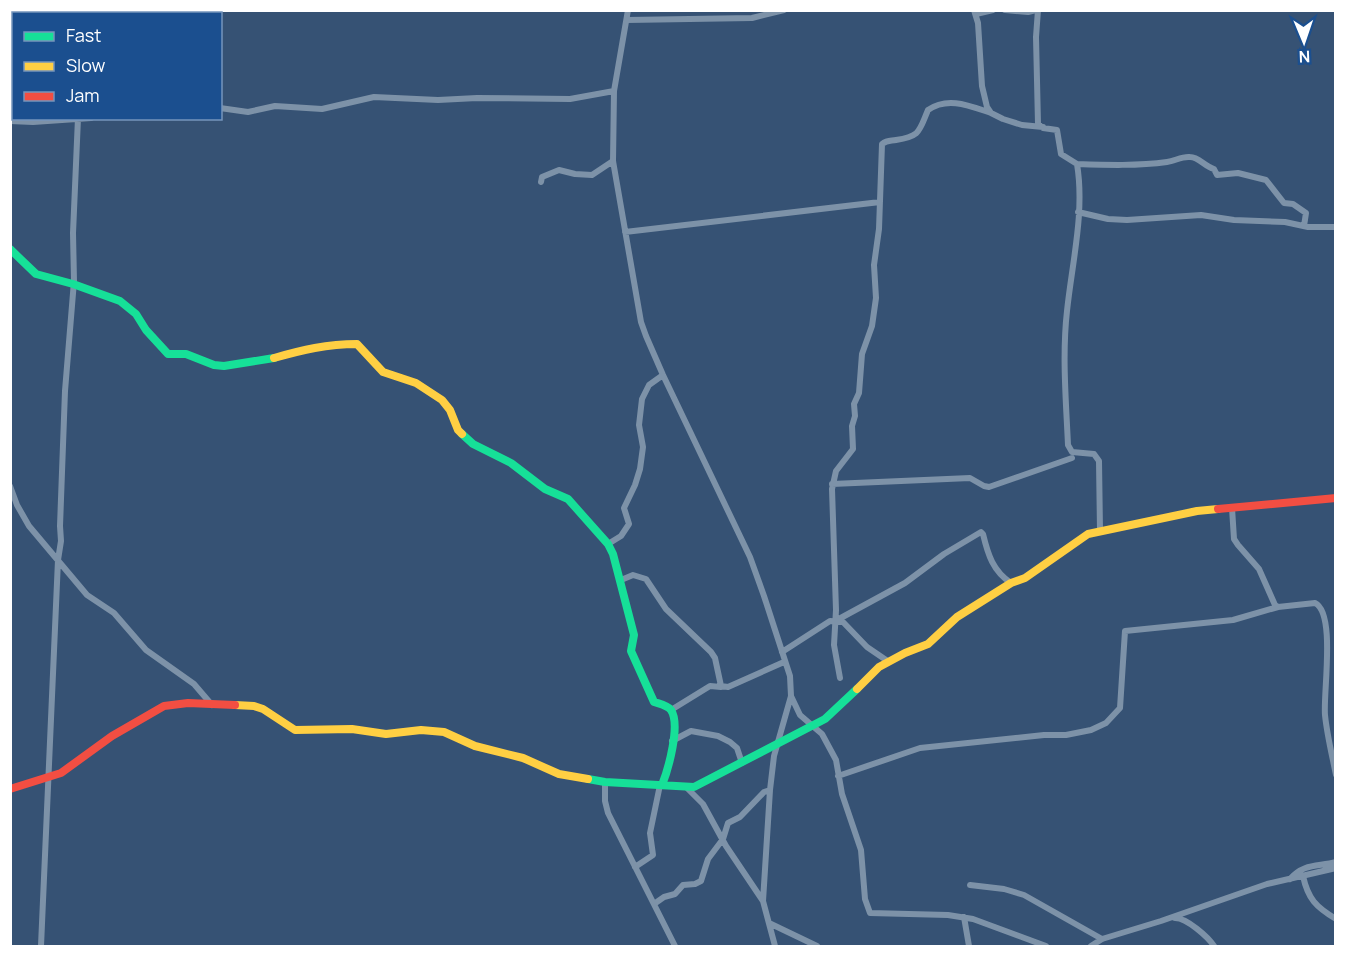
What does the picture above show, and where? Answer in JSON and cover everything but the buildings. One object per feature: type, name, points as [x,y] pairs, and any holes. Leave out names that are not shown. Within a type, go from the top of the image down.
[{"type":"street","points":[[628,10],[614,91],[613,161],[641,322],[663,375],[750,557],[790,676],[791,696],[774,756],[763,901]]},
{"type":"street","points":[[627,20],[752,18],[784,10]]},
{"type":"street","points":[[991,113],[981,86],[975,12],[993,10]]},
{"type":"street","points":[[1005,10],[1028,12],[1037,10],[1038,124],[1044,127]]},
{"type":"street","points":[[222,108],[248,112],[275,106],[322,109],[374,97],[438,100],[570,99],[614,91]]},
{"type":"street","points":[[840,678],[834,645],[836,610],[832,484],[836,471],[853,449],[854,404],[859,393],[862,354],[874,315],[876,298],[874,265],[878,249],[882,144],[886,141],[913,136],[923,126],[928,110],[943,103],[969,105],[1022,125],[1057,130],[1061,154],[1077,164],[1168,162],[1186,156],[1193,157],[1208,168],[1214,169],[1217,175],[1238,173],[1268,181],[1284,203],[1293,204],[1306,213],[1304,226]]},
{"type":"street","points":[[10,121],[63,120]]},
{"type":"street","points":[[41,946],[58,560],[61,541],[65,391],[73,284],[78,120]]},
{"type":"street","points":[[541,182],[542,177],[558,170],[594,175],[613,161]]},
{"type":"street","points":[[1077,164],[1078,212],[1071,291],[1067,310],[1065,365],[1068,445],[1072,452],[1094,454],[1099,461],[1100,531]]},
{"type":"street","points":[[625,232],[880,202]]},
{"type":"street","points":[[1078,212],[1108,219],[1201,215],[1234,220],[1335,227]]},
{"type":"street","points":[[10,249],[36,274],[73,284],[120,301],[136,314],[146,330],[168,354],[186,354],[214,365],[237,365],[312,347],[357,344],[383,372],[416,383],[442,400],[450,410],[458,430],[473,444],[511,463],[545,489],[568,500],[608,544],[621,580],[634,635],[631,651],[654,702],[667,706],[671,710],[674,722],[666,776],[661,785],[650,833],[653,855],[635,867]]},
{"type":"street","points":[[608,544],[621,536],[629,524],[624,508],[635,485],[641,462],[643,447],[639,426],[642,399],[649,386],[663,375]]},
{"type":"street","points":[[832,484],[970,478],[989,487],[1072,458]]},
{"type":"street","points":[[10,486],[17,505],[29,526],[87,595],[114,613],[146,650],[194,684],[212,706]]},
{"type":"street","points":[[10,789],[61,773],[112,736],[164,706],[188,703],[263,708],[285,725],[302,732],[352,729],[386,734],[420,730],[444,732],[475,746],[523,758],[559,774],[605,782],[700,786],[778,742],[813,726],[836,711],[869,675],[889,662],[928,644],[957,617],[1025,578],[1088,534],[1197,511],[1335,498]]},
{"type":"street","points":[[1232,508],[1234,538],[1259,569],[1272,600],[1278,607]]},
{"type":"street","points":[[782,652],[811,632],[905,583],[944,554],[981,532],[998,574],[1011,584]]},
{"type":"street","points":[[621,580],[633,575],[646,579],[666,609],[711,652],[715,658],[719,683],[724,687]]},
{"type":"street","points":[[838,776],[920,748],[1044,735],[1066,735],[1091,730],[1106,723],[1120,708],[1125,631],[1233,620],[1278,607],[1315,603],[1322,609],[1326,625],[1325,716],[1335,775]]},
{"type":"street","points":[[836,620],[843,622],[867,647],[889,662]]},
{"type":"street","points":[[671,710],[710,686],[724,687],[784,662]]},
{"type":"street","points":[[791,696],[800,715],[822,734],[836,760],[838,776],[861,850],[866,899],[870,913],[964,917],[1046,946]]},
{"type":"street","points":[[672,741],[691,731],[718,736],[737,748],[742,762]]},
{"type":"street","points":[[605,782],[605,801],[608,813],[675,946]]},
{"type":"street","points":[[686,787],[703,804],[763,901],[774,943],[770,946]]},
{"type":"street","points":[[654,904],[664,897],[675,894],[683,885],[701,881],[708,859],[723,839],[728,823],[737,819],[764,792],[770,790]]},
{"type":"street","points":[[1289,879],[1297,871],[1322,863],[1335,862]]},
{"type":"street","points":[[1091,946],[1102,939],[1171,918],[1267,884],[1335,868]]},
{"type":"street","points":[[1303,876],[1309,897],[1335,919]]},
{"type":"street","points":[[970,885],[1024,895],[1102,939]]},
{"type":"street","points":[[964,917],[969,946]]},
{"type":"street","points":[[1171,918],[1180,918],[1188,922],[1207,937],[1214,946]]},
{"type":"street","points":[[769,923],[817,946]]},
{"type":"traffic: fast","points":[[10,249],[36,274],[73,284],[120,301],[136,314],[146,330],[168,354],[186,354],[214,365],[224,366],[274,358]]},
{"type":"traffic: fast","points":[[462,434],[473,444],[511,463],[545,489],[568,499],[608,544],[613,554],[634,635],[631,651],[654,702],[669,708],[674,717],[672,748],[662,785]]},
{"type":"traffic: fast","points":[[588,779],[694,787],[825,719],[857,689]]},
{"type":"traffic: slow","points":[[274,358],[315,348],[357,344],[383,372],[416,383],[442,400],[450,410],[462,434]]},
{"type":"traffic: slow","points":[[857,689],[879,667],[928,644],[957,617],[1011,583],[1025,578],[1088,534],[1197,511],[1218,509]]},
{"type":"traffic: slow","points":[[235,705],[263,709],[295,730],[352,729],[386,734],[421,730],[444,732],[475,746],[523,758],[559,774],[588,779]]},
{"type":"traffic: jam","points":[[1218,509],[1336,498]]},
{"type":"traffic: jam","points":[[10,789],[61,773],[112,736],[164,706],[188,703],[235,705]]}]
